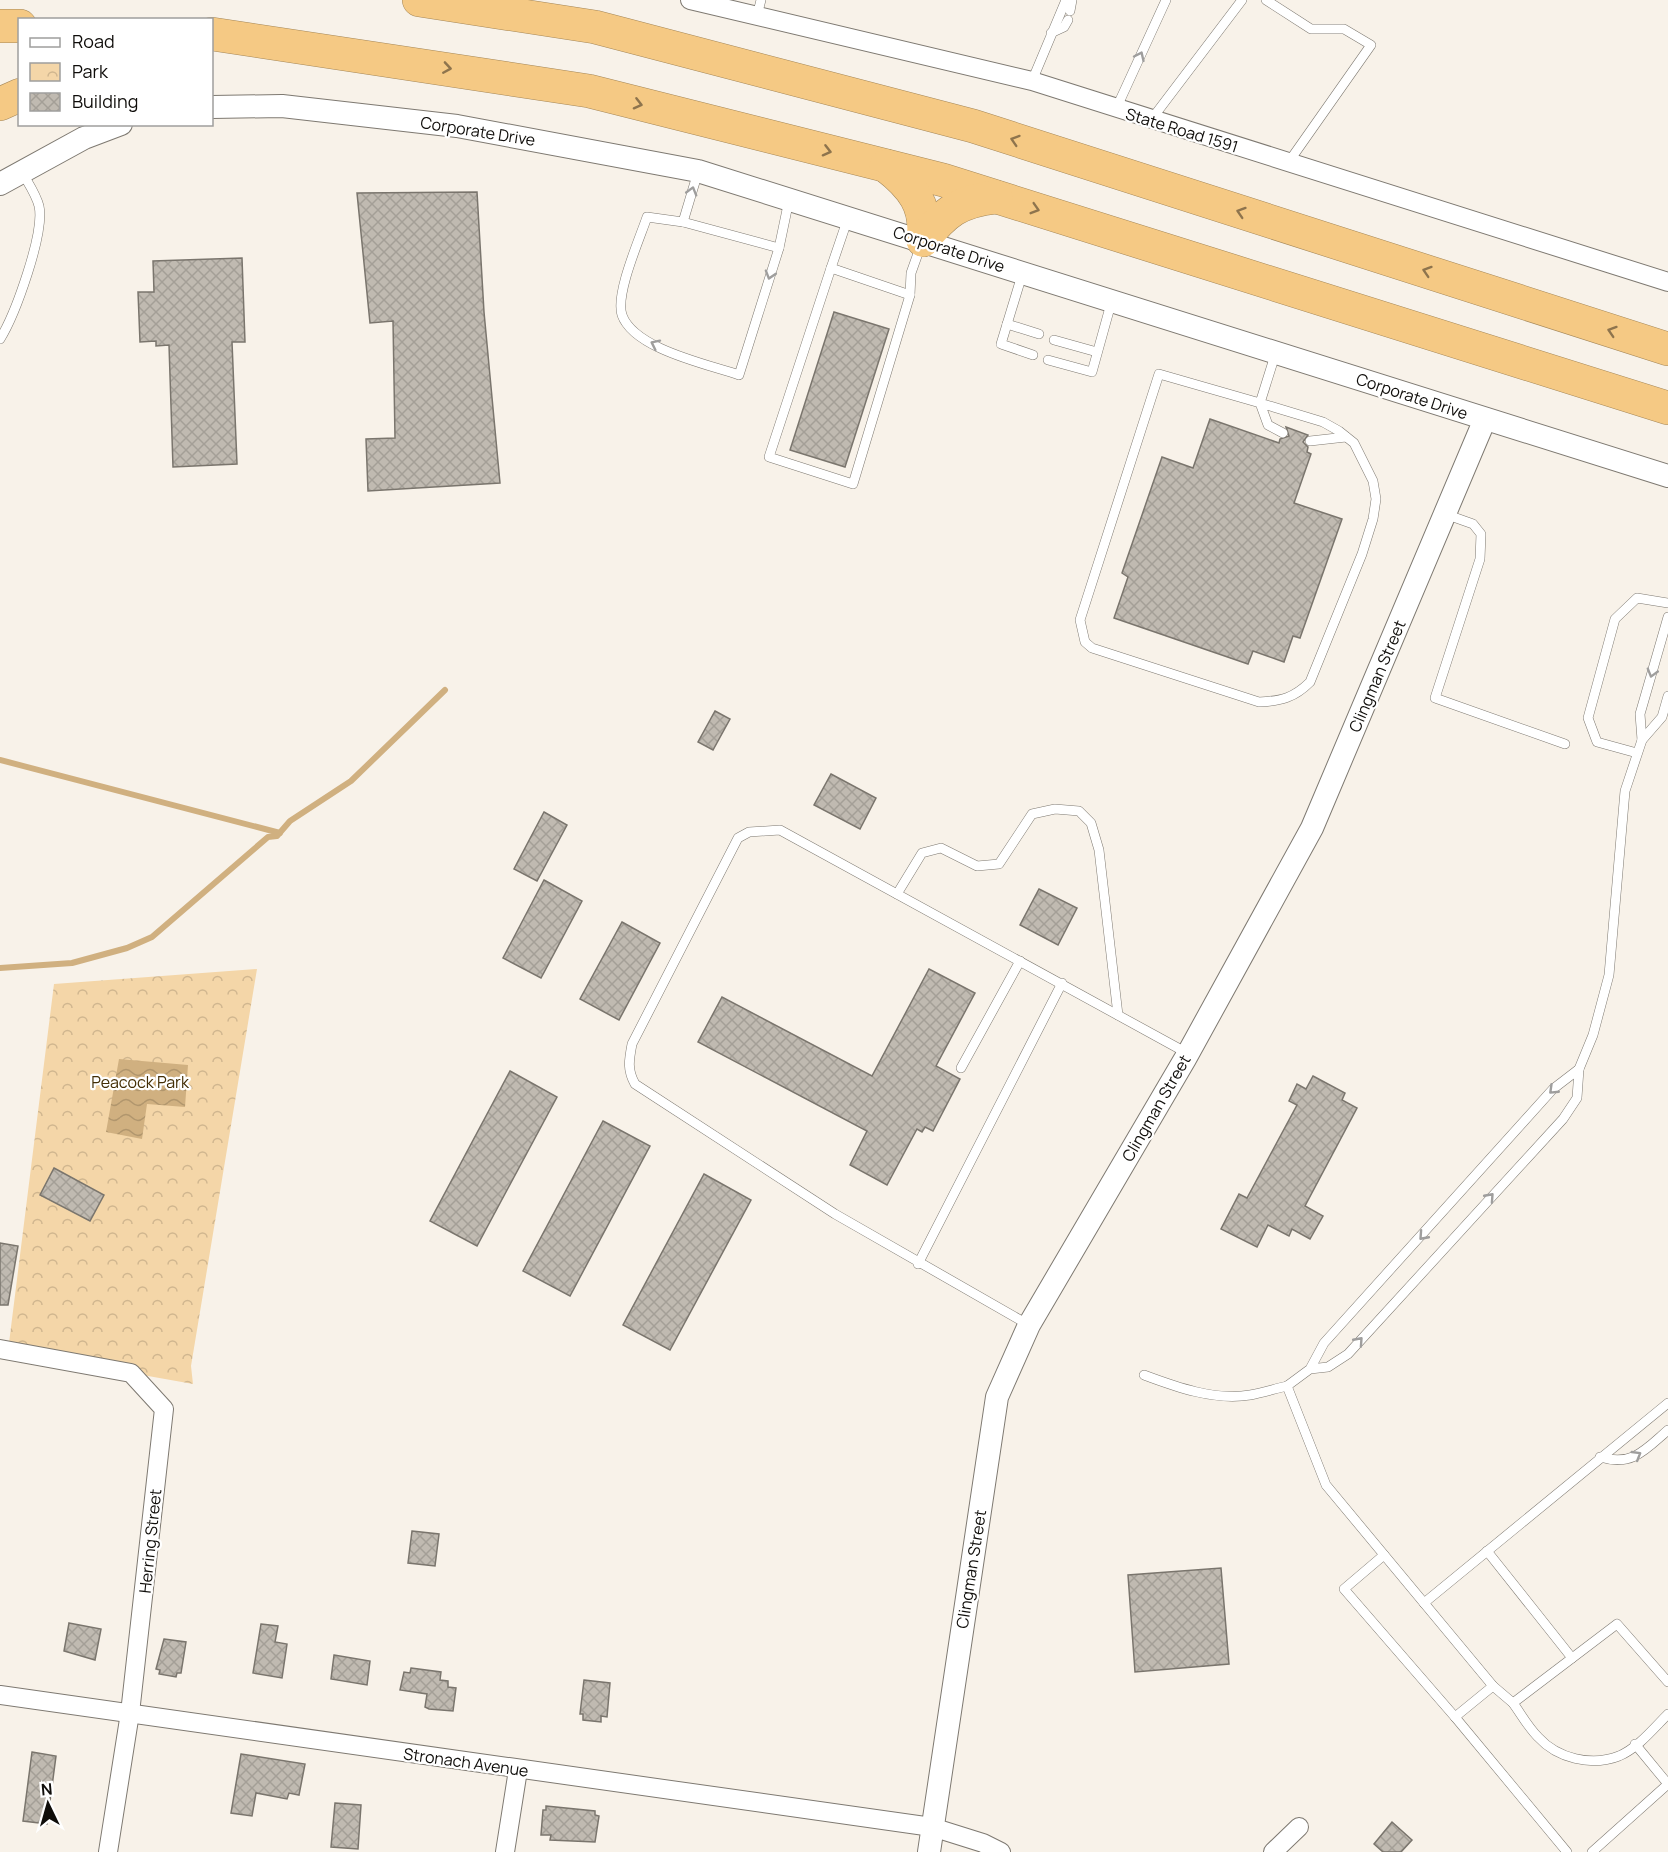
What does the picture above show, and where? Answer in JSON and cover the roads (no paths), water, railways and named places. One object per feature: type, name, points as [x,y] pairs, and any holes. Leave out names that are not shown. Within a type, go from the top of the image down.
[{"type":"highway","points":[[427,0],[595,27],[973,126],[1668,349]]},
{"type":"highway","points":[[0,26],[18,26]]},
{"type":"highway","points":[[213,34],[589,91],[886,166],[996,197],[1668,408]]},
{"type":"highway","points":[[213,57],[389,59]]},
{"type":"highway","points":[[0,104],[18,96]]},
{"type":"highway","points":[[886,166],[906,182],[921,204],[925,224],[923,240]]},
{"type":"highway","points":[[923,240],[942,217],[956,207],[980,199],[996,197]]},
{"type":"street","name":"State Road 1591","points":[[690,0],[759,8],[1032,81],[1668,282]]},
{"type":"street","name":"Corporate Drive","points":[[213,107],[282,106],[457,126],[698,171],[790,198],[1668,476]]},
{"type":"street","points":[[0,184],[84,138],[115,126]]},
{"type":"street","name":"Clingman Street","points":[[929,1852],[997,1397],[1029,1325],[1188,1053],[1312,828],[1485,419]]},
{"type":"street","name":"Herring Street","points":[[0,1349],[131,1373],[164,1409],[130,1713],[108,1852]]},
{"type":"street","name":"Stronach Avenue","points":[[0,1695],[932,1827],[983,1843],[1001,1852]]},
{"type":"street","points":[[505,1852],[518,1770]]},
{"type":"street","points":[[1273,1852],[1299,1827]]},
{"type":"lane","points":[[1032,81],[1066,0]]},
{"type":"lane","points":[[1051,33],[1064,27],[1072,0]]},
{"type":"lane","points":[[1116,109],[1166,0]]},
{"type":"lane","points":[[1151,120],[1242,0]]},
{"type":"lane","points":[[1266,0],[1311,29],[1344,29],[1371,45],[1288,163]]},
{"type":"lane","points":[[683,222],[698,171]]},
{"type":"lane","points":[[0,339],[16,306],[38,231],[39,206],[22,172]]},
{"type":"lane","points":[[778,248],[683,222],[647,217],[623,285],[622,314],[634,332],[652,345],[739,375],[778,248],[790,198]]},
{"type":"lane","points":[[848,217],[769,457],[853,484],[910,295],[911,273],[923,240]]},
{"type":"lane","points":[[831,268],[910,295]]},
{"type":"lane","points":[[1023,272],[1000,344],[1033,355]]},
{"type":"lane","points":[[1048,360],[1092,372],[1112,300]]},
{"type":"lane","points":[[1007,324],[1039,334]]},
{"type":"lane","points":[[1054,340],[1097,352]]},
{"type":"lane","points":[[1276,352],[1260,403],[1268,425],[1283,433]]},
{"type":"lane","points":[[1159,374],[1260,403],[1323,422],[1346,437],[1364,460],[1373,481],[1376,499],[1373,519],[1362,554],[1310,682],[1299,693],[1282,700],[1259,702],[1092,648],[1084,642],[1080,620],[1159,374]]},
{"type":"lane","points":[[1310,441],[1346,437]]},
{"type":"lane","points":[[1444,514],[1473,524],[1481,534],[1480,559],[1435,698],[1565,744]]},
{"type":"lane","points":[[1637,753],[1597,742],[1588,718],[1615,619],[1637,598],[1668,603]]},
{"type":"lane","points":[[1642,740],[1640,714],[1668,617]]},
{"type":"lane","points":[[1310,1369],[1328,1367],[1348,1354],[1563,1119],[1577,1098],[1579,1069],[1593,1035],[1609,975],[1624,791],[1642,740],[1662,717],[1668,696]]},
{"type":"lane","points":[[897,894],[922,853],[941,848],[977,866],[999,864],[1032,814],[1054,809],[1079,811],[1091,823],[1099,850],[1118,1015]]},
{"type":"lane","points":[[1029,1325],[918,1264],[835,1214],[635,1084],[629,1073],[628,1062],[632,1044],[738,838],[756,831],[780,830],[1188,1053]]},
{"type":"lane","points":[[961,1068],[1020,961]]},
{"type":"lane","points":[[918,1264],[1062,983]]},
{"type":"lane","points":[[1144,1375],[1177,1388],[1213,1394],[1248,1396],[1287,1386],[1310,1369],[1324,1343],[1461,1194],[1553,1089],[1579,1069]]},
{"type":"lane","points":[[1287,1386],[1326,1485],[1493,1686],[1513,1703],[1538,1737],[1556,1752],[1577,1759],[1599,1761],[1620,1755],[1668,1714]]},
{"type":"lane","points":[[1424,1604],[1668,1403]]},
{"type":"lane","points":[[1600,1457],[1616,1462],[1626,1461],[1643,1452],[1668,1430]]},
{"type":"lane","points":[[1487,1551],[1572,1658]]},
{"type":"lane","points":[[1384,1555],[1344,1589],[1455,1717],[1567,1852]]},
{"type":"lane","points":[[1513,1703],[1617,1624],[1668,1682]]},
{"type":"lane","points":[[1455,1717],[1493,1686]]},
{"type":"lane","points":[[1592,1852],[1668,1784],[1635,1744]]},
{"type":"water","points":[[119,1059],[188,1065],[185,1107],[147,1104],[142,1139],[106,1132]]},
{"type":"waterway","points":[[0,968],[72,963],[127,948],[152,937],[268,837],[277,836],[290,821],[351,781],[445,690]]},
{"type":"waterway","points":[[0,760],[280,833]]},
{"type":"park label","name":"Peacock Park","points":[[140,1082]]}]
